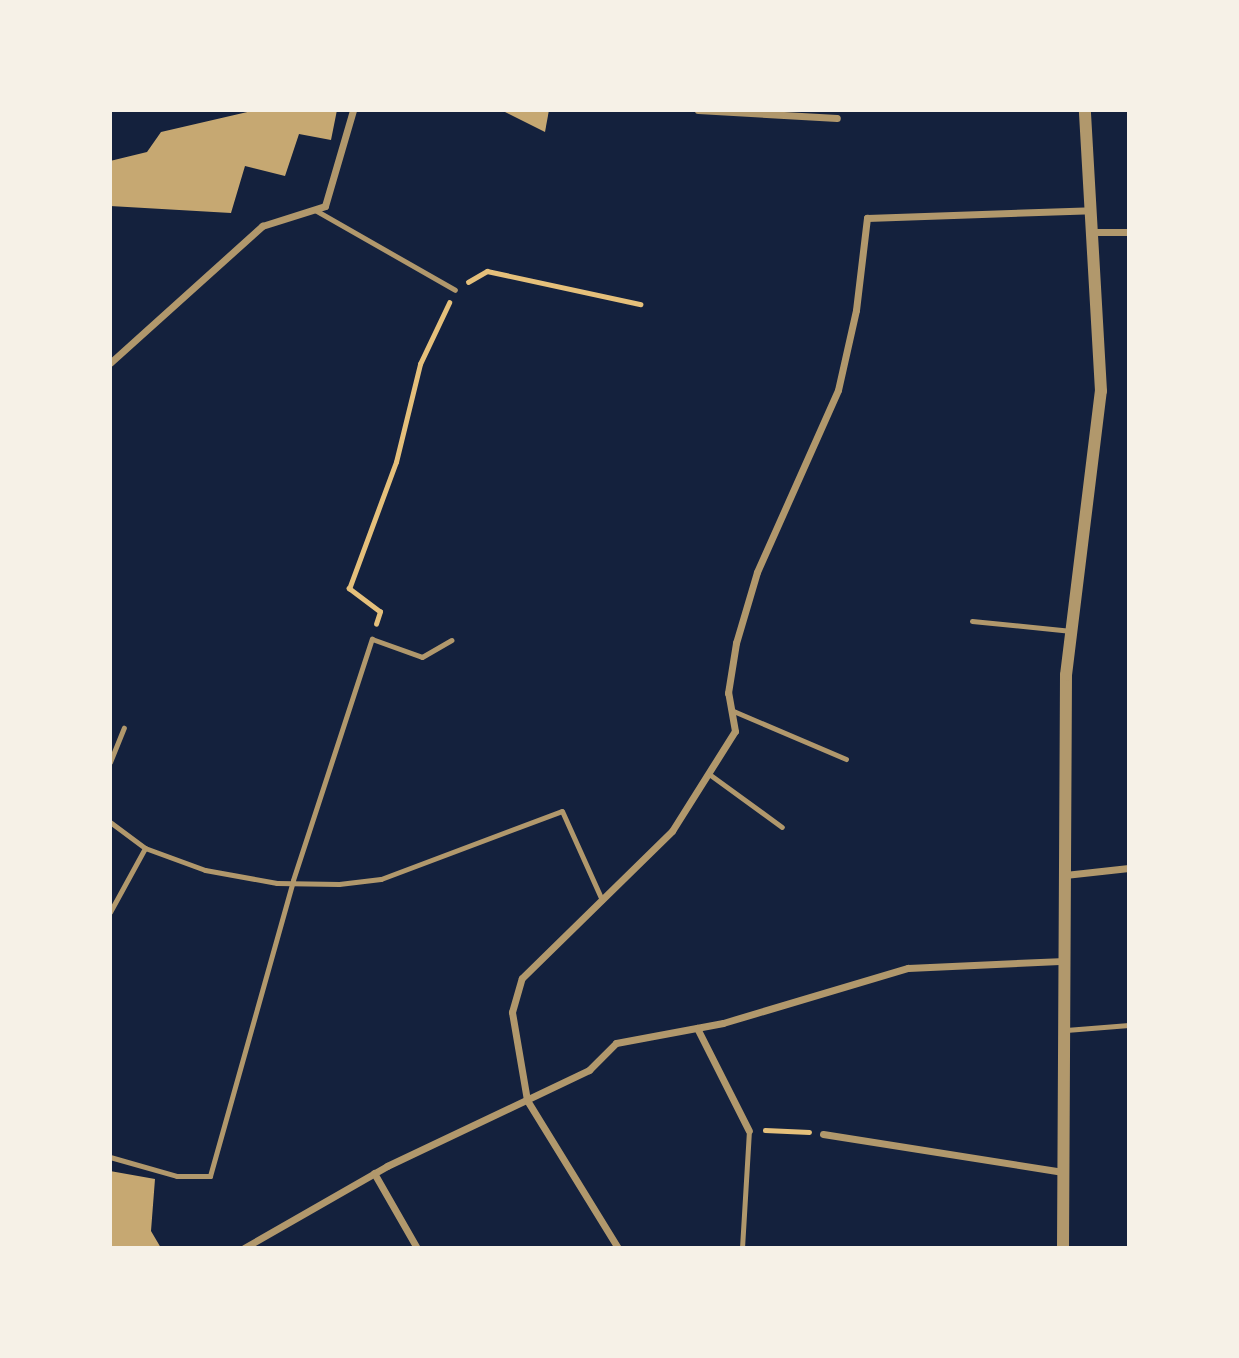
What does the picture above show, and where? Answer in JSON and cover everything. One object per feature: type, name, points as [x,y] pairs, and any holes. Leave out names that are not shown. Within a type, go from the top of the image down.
[{"type":"street","points":[[110,363],[262,226],[325,206],[353,110]]},
{"type":"street","points":[[698,110],[837,118]]},
{"type":"street","points":[[1063,1248],[1065,875],[1072,631],[1101,391],[1094,210],[1085,110]]},
{"type":"street","points":[[618,1248],[527,1100],[512,1012],[523,978],[673,831],[735,731],[731,710],[736,643],[757,572],[838,390],[856,310],[867,218],[1094,210]]},
{"type":"street","points":[[1095,232],[1129,232]]},
{"type":"street","points":[[1065,875],[1129,868]]},
{"type":"street","points":[[246,1247],[374,1173],[589,1070],[616,1042],[697,1028],[908,968],[1065,961]]},
{"type":"street","points":[[697,1028],[749,1131]]},
{"type":"street","points":[[824,1134],[1063,1172]]},
{"type":"street","points":[[374,1173],[417,1248]]},
{"type":"lane","points":[[314,209],[455,290]]},
{"type":"lane","points":[[972,621],[1072,631]]},
{"type":"lane","points":[[110,1157],[177,1176],[210,1176],[293,880],[372,639],[422,657],[451,640]]},
{"type":"lane","points":[[731,710],[846,759]]},
{"type":"lane","points":[[110,762],[124,728]]},
{"type":"lane","points":[[709,774],[782,827]]},
{"type":"lane","points":[[110,822],[145,848],[205,870],[293,880],[381,878],[562,811],[602,900]]},
{"type":"lane","points":[[110,912],[145,848]]},
{"type":"lane","points":[[1064,1030],[1129,1025]]},
{"type":"lane","points":[[742,1248],[749,1131]]},
{"type":"path","points":[[372,639],[380,612],[349,589],[396,462],[420,364],[455,290],[487,271],[640,304]]},
{"type":"path","points":[[749,1131],[824,1134]]},
{"type":"building","points":[[256,110],[337,110],[331,140],[299,134],[285,176],[245,166],[231,213],[110,206],[110,161],[147,152],[161,132]]},
{"type":"building","points":[[501,110],[549,110],[545,132]]},
{"type":"building","points":[[110,1171],[155,1179],[151,1231],[161,1248],[110,1248]]}]
